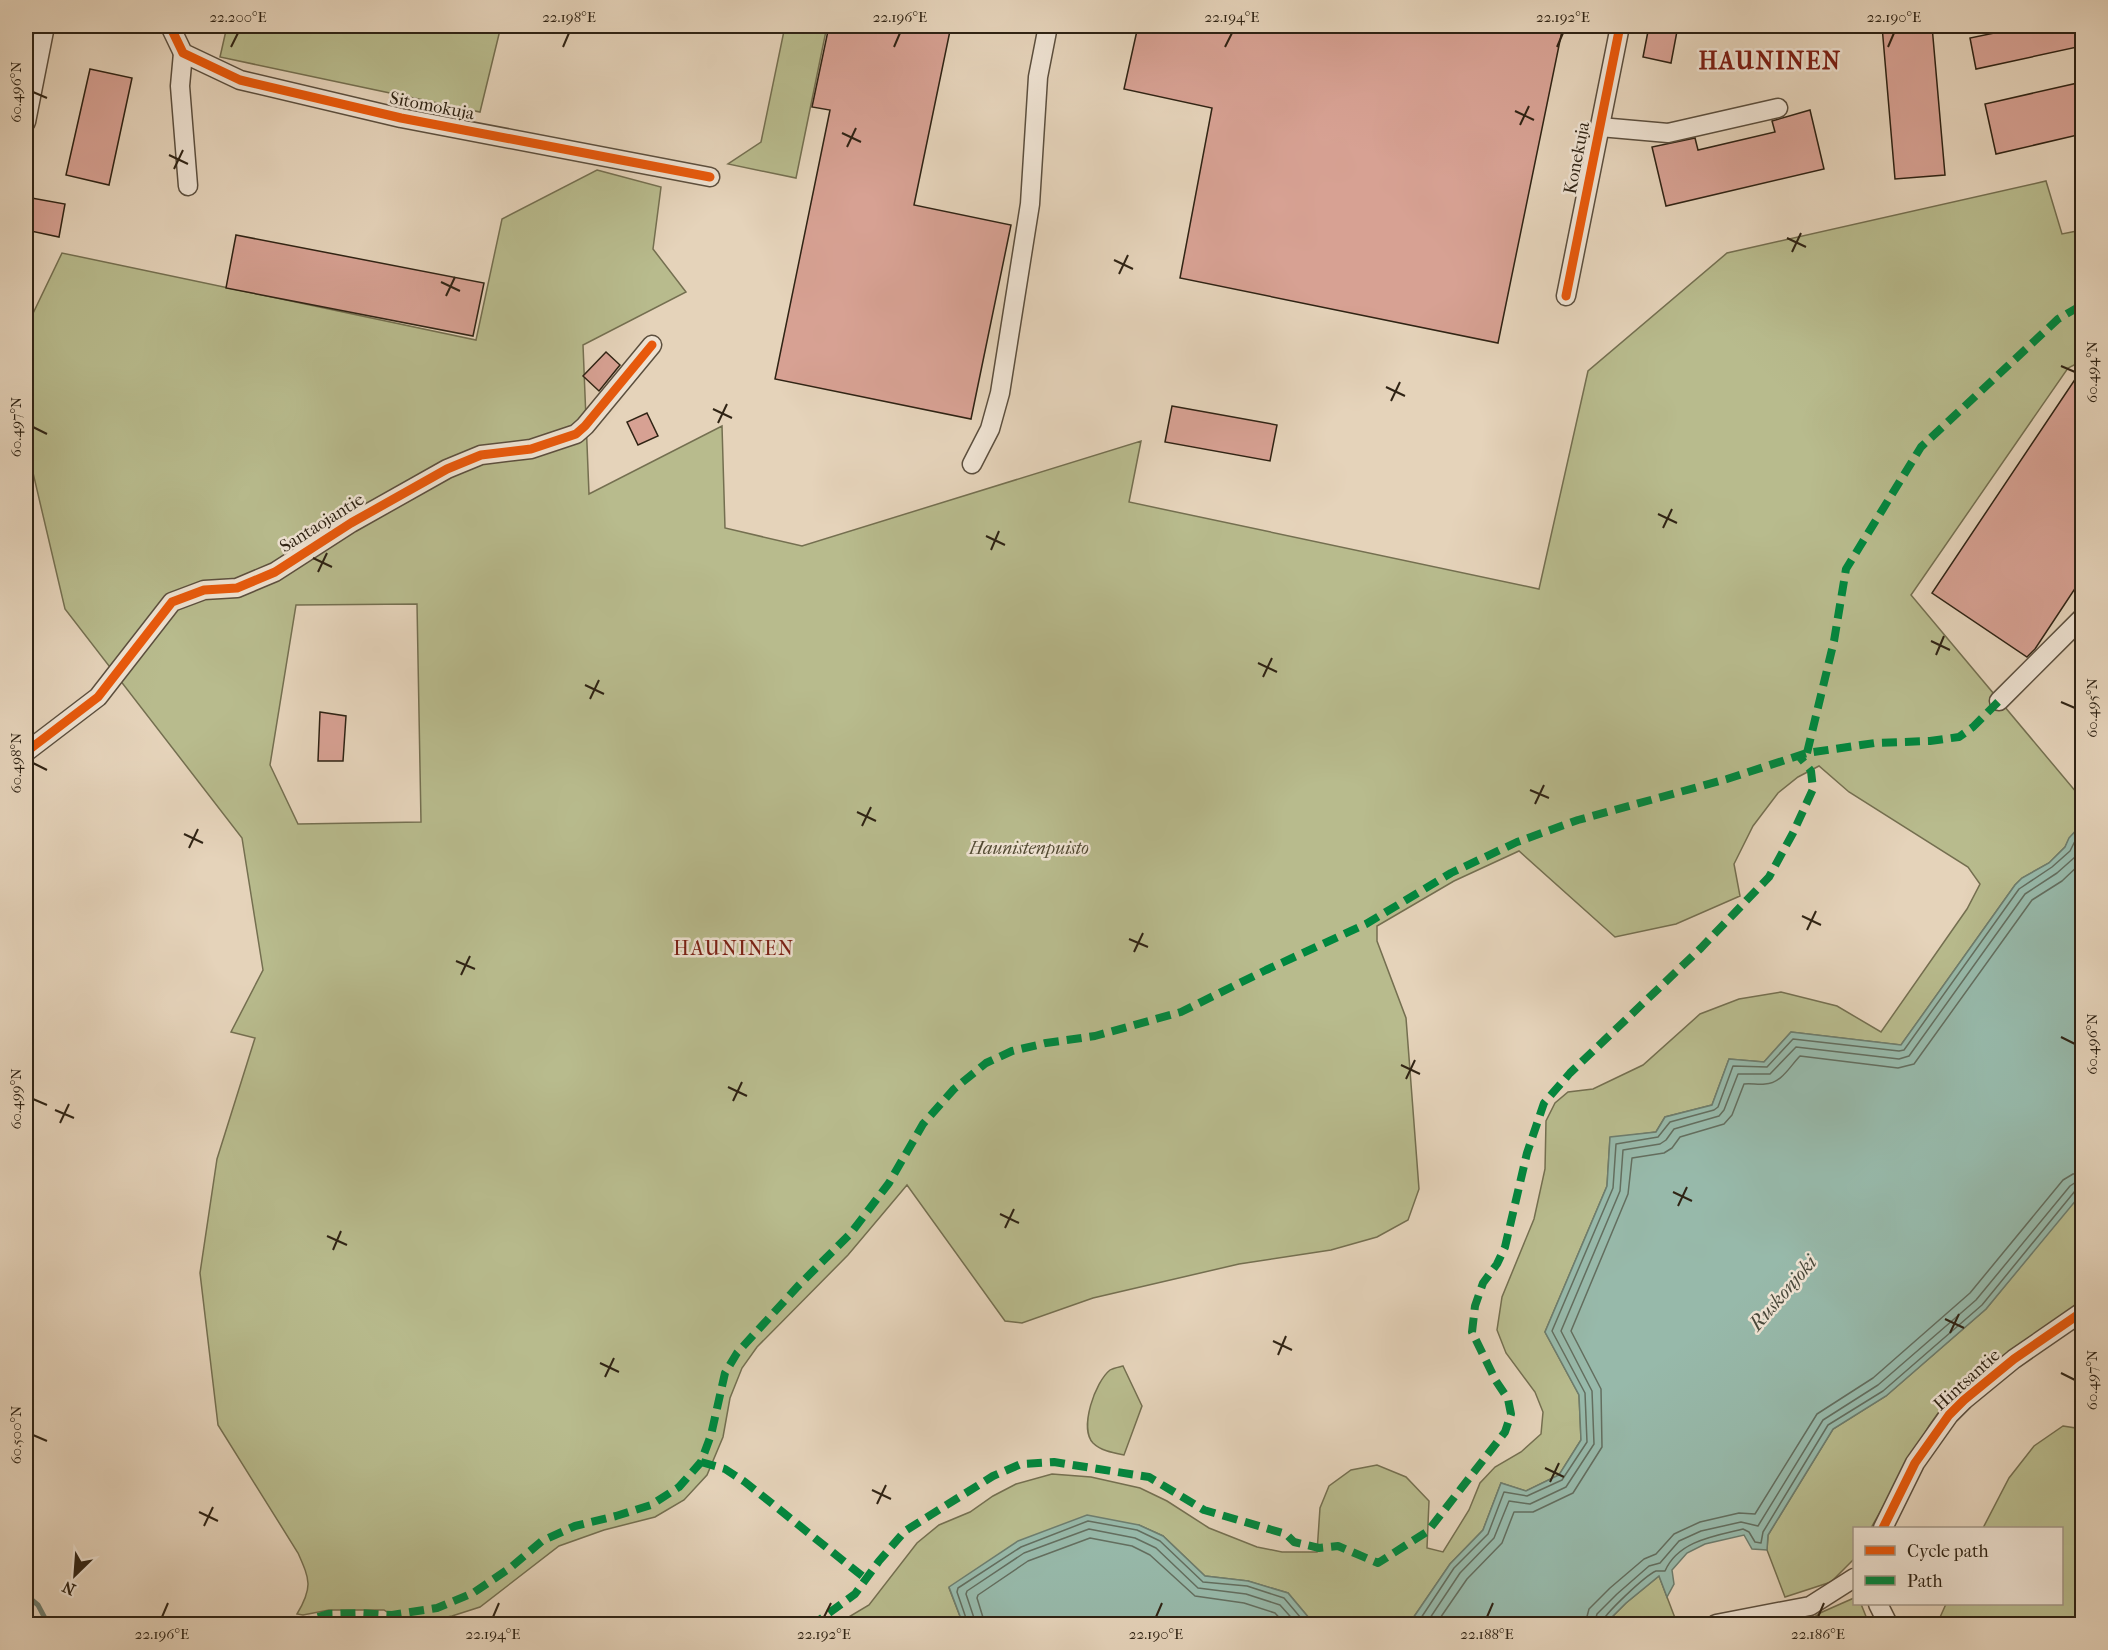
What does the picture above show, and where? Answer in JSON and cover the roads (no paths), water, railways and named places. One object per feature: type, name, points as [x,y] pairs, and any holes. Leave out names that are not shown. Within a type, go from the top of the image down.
[{"type":"street","points":[[26,122],[45,26]]},
{"type":"street","points":[[170,26],[183,53],[180,86],[188,186]]},
{"type":"street","points":[[972,464],[990,429],[1000,393],[1030,204],[1038,77],[1048,26]]},
{"type":"street","name":"Konekuja","points":[[1566,296],[1620,26]]},
{"type":"street","name":"Sitomokuja","points":[[183,53],[240,80],[401,118],[710,177]]},
{"type":"street","points":[[1600,128],[1668,133],[1778,108]]},
{"type":"street","name":"Santaojantie","points":[[26,752],[98,697],[172,602],[204,590],[237,588],[275,572],[351,523],[447,469],[481,455],[531,449],[576,434],[652,345]]},
{"type":"street","points":[[1999,701],[2080,626]]},
{"type":"street","name":"Hintsantie","points":[[1883,1527],[1915,1463],[1949,1415],[2014,1359],[2082,1312]]},
{"type":"street","points":[[1716,1624],[1810,1605],[1853,1579]]},
{"type":"street","points":[[1878,1605],[1888,1624]]},
{"type":"water","name":"Ruskonjoki","points":[[2082,824],[2082,1193],[1986,1309],[1886,1396],[1833,1429],[1768,1535],[1767,1550],[1752,1549],[1744,1535],[1705,1544],[1687,1553],[1672,1570],[1674,1584],[1667,1597],[1659,1576],[1605,1624],[1409,1624],[1450,1564],[1483,1530],[1501,1483],[1526,1491],[1559,1475],[1581,1440],[1579,1395],[1545,1332],[1607,1186],[1610,1137],[1656,1132],[1665,1117],[1712,1105],[1729,1059],[1764,1062],[1791,1032],[1901,1045],[2015,885],[2022,878],[2049,863],[2065,847],[2069,838]]},
{"type":"water","points":[[1087,1515],[1139,1525],[1163,1536],[1205,1576],[1248,1581],[1288,1593],[1314,1624],[963,1624],[949,1587],[1018,1541]]},
{"type":"waterway","points":[[26,1595],[38,1605],[48,1624]]},
{"type":"district","name":"HAUNINEN","points":[[1770,61]]},
{"type":"district","name":"HAUNINEN","points":[[734,948]]},
{"type":"park label","name":"Haunistenpuisto","points":[[1029,848]]}]
